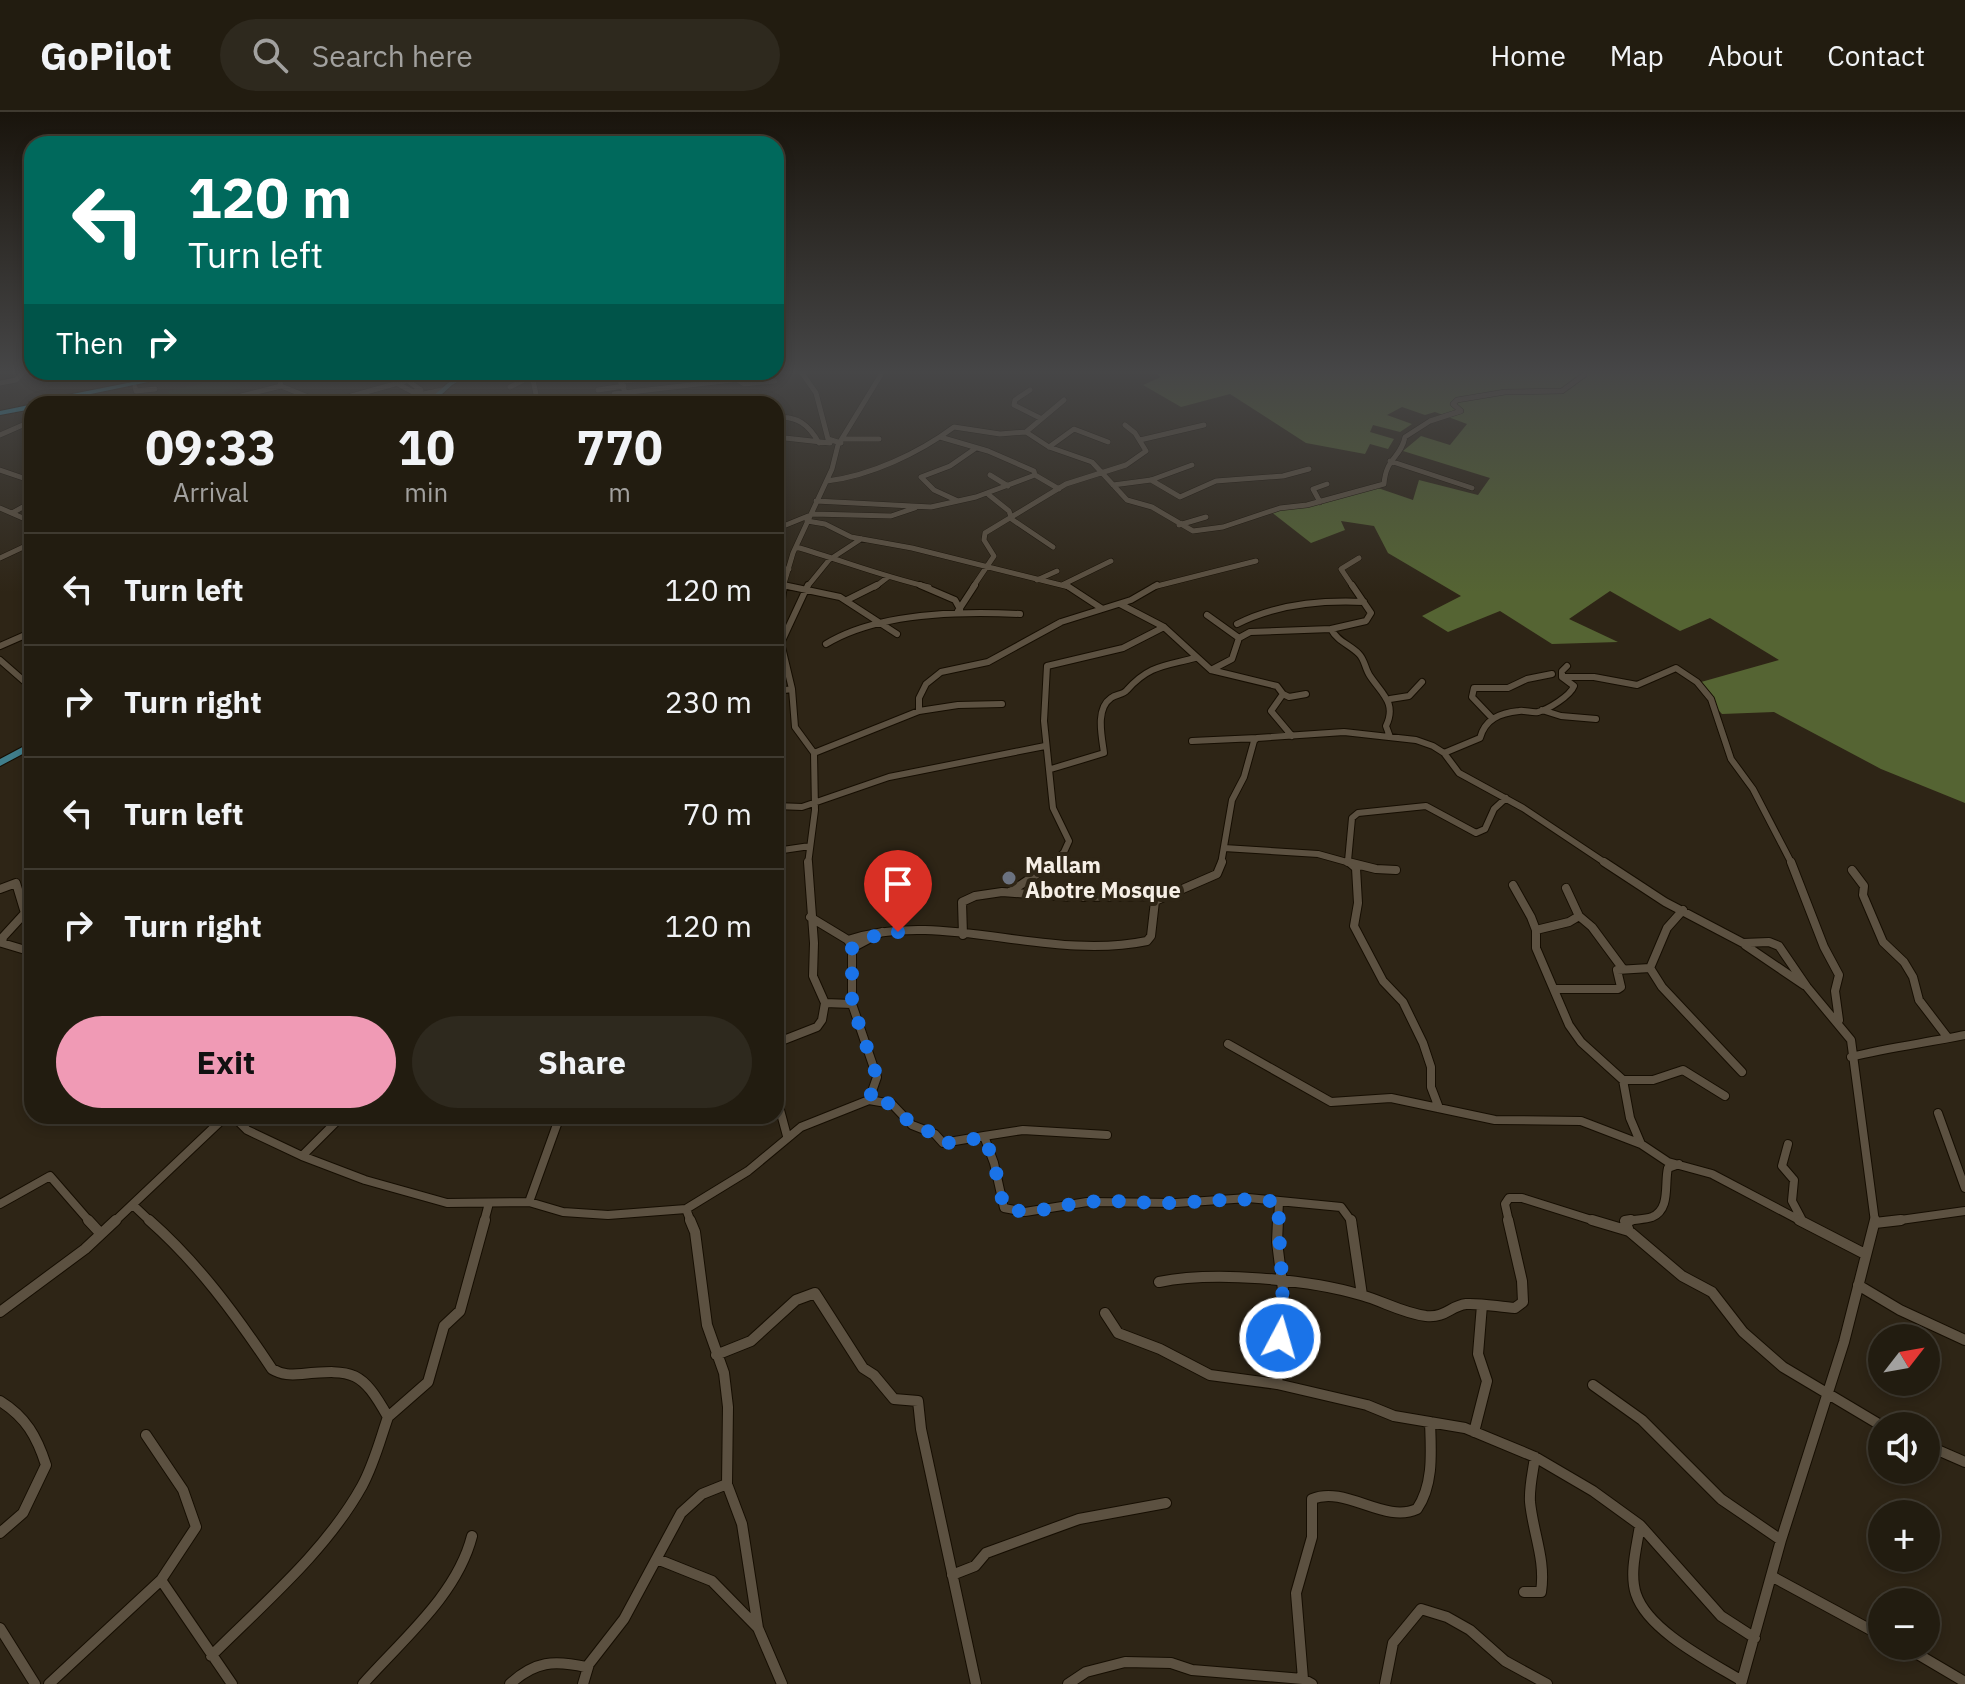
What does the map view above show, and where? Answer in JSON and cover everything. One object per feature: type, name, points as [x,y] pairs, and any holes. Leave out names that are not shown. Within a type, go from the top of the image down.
[{"type":"main road","points":[[0,763],[24,751]]},
{"type":"street","points":[[784,577],[840,446]]},
{"type":"street","points":[[827,481],[860,477],[924,446]]},
{"type":"street","points":[[971,446],[1013,460],[1059,489]]},
{"type":"street","points":[[959,610],[994,556],[984,540],[985,533],[1059,489],[1098,471],[1134,462],[1146,451],[1143,446]]},
{"type":"street","points":[[1049,447],[1092,462],[1127,500],[1152,507],[1193,531],[1223,527],[1280,508],[1320,502],[1384,484],[1385,467],[1402,446]]},
{"type":"street","points":[[960,502],[934,490],[921,477],[950,466],[977,448]]},
{"type":"street","points":[[1390,461],[1472,488]]},
{"type":"street","points":[[1113,485],[1151,480],[1192,465]]},
{"type":"street","points":[[1151,480],[1180,497],[1216,481],[1283,476],[1309,469]]},
{"type":"street","points":[[0,470],[24,478]]},
{"type":"street","points":[[990,475],[1008,486]]},
{"type":"street","points":[[816,501],[833,498],[916,507],[960,502],[989,495],[1035,475]]},
{"type":"street","points":[[1320,502],[1313,489],[1327,484]]},
{"type":"street","points":[[989,495],[1009,511],[1010,518],[1053,547]]},
{"type":"street","points":[[12,513],[24,506]]},
{"type":"street","points":[[808,520],[813,514],[835,512],[888,518],[902,516],[916,507]]},
{"type":"street","points":[[0,508],[24,518]]},
{"type":"street","points":[[1179,525],[1206,517]]},
{"type":"street","points":[[784,527],[808,520],[861,539],[1064,584],[1101,608]]},
{"type":"street","points":[[784,638],[798,614],[806,589],[829,558],[861,539]]},
{"type":"street","points":[[1,558],[24,547]]},
{"type":"street","points":[[796,547],[932,588],[955,600],[959,610]]},
{"type":"street","points":[[1239,638],[1260,630],[1331,629],[1366,621],[1371,613],[1341,569],[1359,558]]},
{"type":"street","points":[[1064,584],[1111,561]]},
{"type":"street","points":[[919,711],[919,698],[926,684],[936,675],[988,662],[1061,622],[1120,604],[1159,584],[1256,561]]},
{"type":"street","points":[[784,569],[789,569]]},
{"type":"street","points":[[1037,580],[1057,571]]},
{"type":"street","points":[[847,600],[870,591],[888,577]]},
{"type":"street","points":[[784,585],[847,600],[897,634]]},
{"type":"street","points":[[1237,624],[1264,610],[1336,601],[1364,602]]},
{"type":"street","points":[[1120,604],[1164,627],[1211,670],[1277,686],[1283,694],[1300,697],[1306,694]]},
{"type":"street","points":[[826,644],[844,633],[959,610],[1020,614]]},
{"type":"street","points":[[1207,615],[1239,638]]},
{"type":"street","points":[[1010,892],[1040,873],[1067,850],[1069,843],[1069,836],[1054,813],[1051,769],[1045,746],[1042,714],[1050,663],[1106,653],[1164,627]]},
{"type":"street","points":[[1331,629],[1333,636],[1359,653],[1369,675],[1390,699],[1399,701],[1412,696],[1422,682]]},
{"type":"street","points":[[0,646],[24,636]]},
{"type":"street","points":[[1211,670],[1232,659],[1239,638]]},
{"type":"street","points":[[784,656],[792,689],[795,727],[814,753],[810,917],[813,976],[825,1003],[822,1020],[817,1027],[784,1040]]},
{"type":"street","points":[[1051,769],[1104,753],[1098,731],[1106,703],[1111,697],[1126,692],[1130,682],[1144,669],[1195,658]]},
{"type":"street","points":[[0,660],[24,681]]},
{"type":"street","points":[[1562,677],[1562,671],[1567,666]]},
{"type":"street","points":[[1562,677],[1594,677],[1637,685],[1676,668],[1697,682],[1711,699],[1731,759],[1753,789],[1799,877],[1824,947],[1836,967],[1839,975],[1835,991],[1839,1022]]},
{"type":"street","points":[[1492,718],[1472,697],[1474,688],[1508,688],[1527,679],[1552,674]]},
{"type":"street","points":[[1542,710],[1574,689],[1562,677]]},
{"type":"street","points":[[784,690],[792,689]]},
{"type":"street","points":[[1283,694],[1271,711],[1275,718],[1286,724],[1292,736]]},
{"type":"street","points":[[1390,699],[1391,714],[1386,726],[1390,737]]},
{"type":"street","points":[[814,753],[938,706],[1002,704]]},
{"type":"street","points":[[1444,753],[1480,738],[1483,726],[1492,718],[1519,711],[1542,710],[1561,716],[1596,719]]},
{"type":"street","points":[[1192,741],[1344,732],[1416,740],[1444,753],[1459,773],[1506,798],[1665,902],[1743,943],[1807,987]]},
{"type":"street","points":[[963,935],[962,902],[978,895],[1010,892],[1070,897],[1160,896],[1207,881],[1217,874],[1232,800],[1257,738]]},
{"type":"street","points":[[784,806],[802,807],[889,777],[1045,746]]},
{"type":"street","points":[[1348,861],[1352,818],[1358,813],[1426,806],[1476,833],[1485,829],[1494,809],[1506,798]]},
{"type":"street","points":[[784,850],[810,846]]},
{"type":"street","points":[[1224,848],[1314,854],[1348,861],[1377,872],[1396,870]]},
{"type":"street","points":[[1348,861],[1356,868],[1358,877],[1354,926],[1383,981],[1403,1002],[1423,1043],[1431,1067],[1431,1087],[1439,1108]]},
{"type":"street","points":[[1852,870],[1864,886],[1863,895],[1883,942],[1904,962],[1913,977],[1919,1000],[1948,1038]]},
{"type":"street","points":[[0,889],[16,883],[24,910]]},
{"type":"street","points":[[1513,885],[1536,930],[1536,948],[1569,1025],[1581,1042],[1623,1080],[1630,1118],[1641,1144]]},
{"type":"street","points":[[1566,888],[1579,916],[1592,927],[1623,969]]},
{"type":"street","points":[[850,944],[867,931],[963,935],[1080,948],[1131,945],[1147,941],[1151,936],[1152,913],[1160,896]]},
{"type":"street","points":[[1650,968],[1667,928],[1683,910]]},
{"type":"street","points":[[24,914],[3,937],[2,943],[24,950]]},
{"type":"street","points":[[1536,930],[1569,922],[1579,916]]},
{"type":"street","points":[[810,917],[850,944]]},
{"type":"street","points":[[1640,1525],[1635,1584],[1641,1606],[1656,1622],[1741,1682],[1781,1540],[1828,1395],[1875,1223],[1851,1040],[1807,987],[1779,946],[1769,942],[1743,943]]},
{"type":"street","points":[[850,944],[852,1004],[877,1077],[869,1100]]},
{"type":"street","points":[[1554,989],[1618,989],[1621,987],[1616,973],[1623,969],[1650,968]]},
{"type":"street","points":[[1650,968],[1662,987],[1742,1072]]},
{"type":"street","points":[[825,1003],[852,1004]]},
{"type":"street","points":[[1851,1057],[1896,1045],[1923,1044],[1965,1035]]},
{"type":"street","points":[[1228,1044],[1331,1102],[1391,1098],[1495,1120],[1581,1121],[1641,1144],[1657,1156],[1712,1174],[1865,1254]]},
{"type":"street","points":[[1623,1080],[1653,1080],[1683,1070],[1725,1096]]},
{"type":"street","points":[[241,1124],[247,1130],[302,1156],[365,1180],[447,1203],[529,1202],[563,1212],[608,1215],[686,1209],[771,1155],[787,1136],[801,1127],[869,1100],[892,1104],[912,1125],[935,1134],[943,1143],[1023,1130],[1107,1135]]},
{"type":"street","points":[[1938,1113],[1965,1188]]},
{"type":"street","points":[[0,1312],[101,1234],[218,1124]]},
{"type":"street","points":[[302,1156],[334,1124]]},
{"type":"street","points":[[529,1202],[554,1124]]},
{"type":"street","points":[[784,1124],[787,1136]]},
{"type":"street","points":[[984,1136],[994,1163],[1004,1208],[1009,1209],[1025,1212],[1098,1201],[1176,1203],[1248,1198],[1341,1207],[1352,1222],[1362,1295]]},
{"type":"street","points":[[1788,1144],[1782,1166],[1794,1180],[1792,1201],[1803,1220]]},
{"type":"street","points":[[1629,1231],[1625,1221],[1651,1217],[1664,1208],[1667,1196],[1664,1177],[1668,1168],[1679,1164]]},
{"type":"street","points":[[0,1204],[50,1176],[101,1234]]},
{"type":"street","points":[[1159,1282],[1183,1277],[1299,1282],[1362,1295],[1398,1310],[1427,1316],[1443,1316],[1463,1304],[1515,1308],[1523,1302],[1522,1281],[1505,1204],[1509,1198],[1522,1198],[1629,1231],[1682,1276],[1712,1292],[1743,1332],[1783,1367],[1868,1418]]},
{"type":"street","points":[[1277,1384],[1284,1298],[1277,1242],[1279,1202]]},
{"type":"street","points":[[211,1656],[270,1596],[346,1509],[361,1488],[388,1417],[407,1404],[428,1382],[444,1326],[460,1311],[489,1203]]},
{"type":"street","points":[[133,1205],[180,1247],[240,1321],[272,1369],[293,1375],[337,1371],[356,1374],[371,1387],[388,1417]]},
{"type":"street","points":[[686,1209],[695,1232],[707,1325],[724,1373],[728,1407],[727,1484],[742,1524],[758,1628],[782,1684]]},
{"type":"street","points":[[1875,1223],[1965,1211]]},
{"type":"street","points":[[1858,1285],[1900,1310],[1965,1340]]},
{"type":"street","points":[[716,1355],[751,1341],[796,1300],[815,1293],[863,1368],[874,1375],[894,1399],[918,1401],[976,1684]]},
{"type":"street","points":[[1474,1432],[1487,1381],[1476,1358],[1482,1305]]},
{"type":"street","points":[[1105,1313],[1118,1333],[1160,1349],[1210,1375],[1277,1384],[1367,1405],[1394,1416],[1474,1432],[1535,1457],[1593,1491],[1640,1525],[1721,1616],[1755,1638]]},
{"type":"street","points":[[1593,1385],[1642,1420],[1721,1499],[1781,1540]]},
{"type":"street","points":[[0,1401],[19,1411],[37,1437],[46,1465],[23,1513],[0,1533]]},
{"type":"street","points":[[1068,1684],[1086,1672],[1125,1662],[1171,1663],[1192,1670],[1308,1682],[1296,1593],[1312,1537],[1312,1499],[1322,1495],[1406,1513],[1414,1512],[1419,1508],[1427,1486],[1431,1455],[1430,1422]]},
{"type":"street","points":[[49,1684],[64,1679],[161,1580],[196,1527],[170,1464],[146,1435]]},
{"type":"street","points":[[1940,1451],[1965,1462]]},
{"type":"street","points":[[1524,1592],[1541,1592],[1544,1578],[1542,1553],[1529,1499],[1535,1457]]},
{"type":"street","points":[[583,1684],[581,1678],[586,1667],[622,1623],[670,1529],[693,1500],[708,1489],[727,1484]]},
{"type":"street","points":[[952,1575],[975,1566],[986,1553],[1079,1519],[1166,1503]]},
{"type":"street","points":[[363,1684],[454,1581],[466,1560],[472,1536]]},
{"type":"street","points":[[657,1559],[712,1581],[758,1628]]},
{"type":"street","points":[[1773,1577],[1868,1628]]},
{"type":"street","points":[[161,1580],[232,1684]]},
{"type":"street","points":[[1385,1684],[1393,1643],[1421,1609],[1447,1617],[1470,1630],[1505,1661],[1547,1684]]},
{"type":"street","points":[[0,1628],[35,1684]]},
{"type":"street","points":[[510,1684],[523,1671],[550,1658],[586,1667]]},
{"type":"street","points":[[1928,1660],[1965,1682]]},
{"type":"green space","points":[[1324,446],[1369,446],[1365,454]]},
{"type":"green space","points":[[1409,446],[1965,446],[1965,803],[1881,769],[1774,712],[1722,714],[1694,684],[1779,660],[1710,618],[1680,631],[1610,591],[1569,619],[1618,642],[1552,644],[1500,611],[1448,632],[1422,616],[1461,596],[1388,553],[1374,526],[1341,521],[1345,530],[1311,543],[1270,511],[1304,506],[1375,487],[1413,500],[1419,480],[1478,495],[1490,478],[1403,451]]},
{"type":"place","name":"Mallam Abotre Mosque","points":[[1009,878]]},
{"type":"route","points":[[898,932],[882,932],[852,948],[852,1004],[877,1077],[869,1100],[892,1104],[912,1125],[935,1134],[943,1143],[984,1136],[994,1163],[1004,1208],[1025,1212],[1087,1202],[1176,1203],[1248,1198],[1279,1202],[1277,1242],[1284,1298],[1280,1338]]}]
